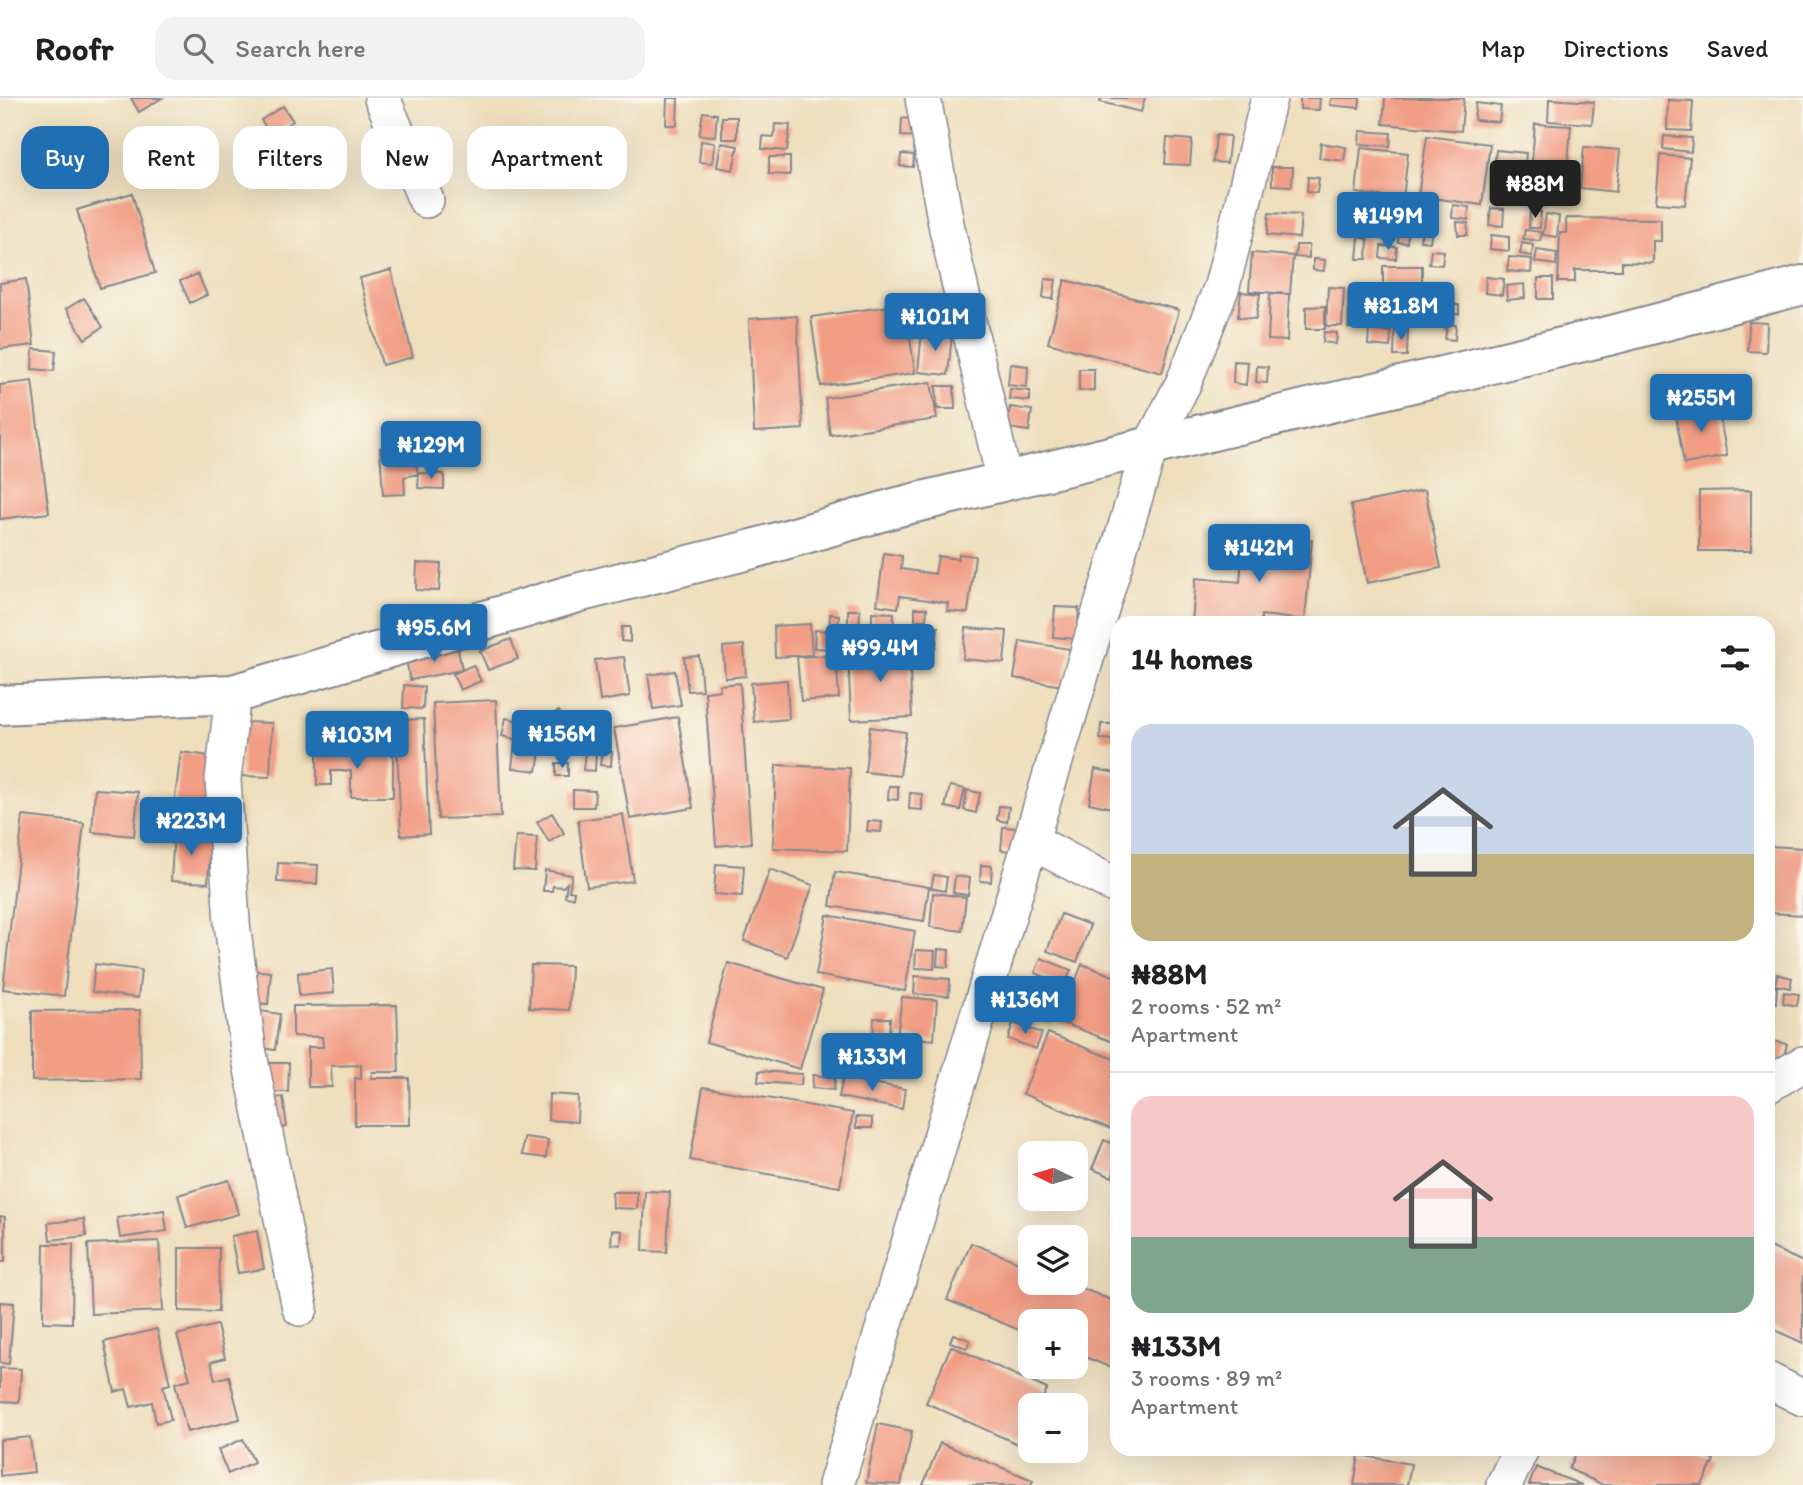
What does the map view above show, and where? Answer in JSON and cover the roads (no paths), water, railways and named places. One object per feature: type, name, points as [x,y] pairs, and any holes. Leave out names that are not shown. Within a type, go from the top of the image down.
[{"type":"street","points":[[382,98],[426,200]]},
{"type":"street","points":[[923,98],[947,229],[1004,480]]},
{"type":"street","points":[[836,1485],[1033,842],[1150,447],[1184,382],[1222,286],[1269,98]]},
{"type":"street","points":[[0,705],[233,694],[577,593],[1004,480],[1150,447],[1803,285]]},
{"type":"street","points":[[233,694],[223,779],[232,923],[248,1049],[300,1308]]},
{"type":"street","points":[[1033,842],[1110,883]]},
{"type":"street","points":[[1775,1081],[1803,1064]]},
{"type":"street","points":[[1775,1384],[1803,1398]]},
{"type":"street","points":[[1504,1485],[1518,1456]]}]
